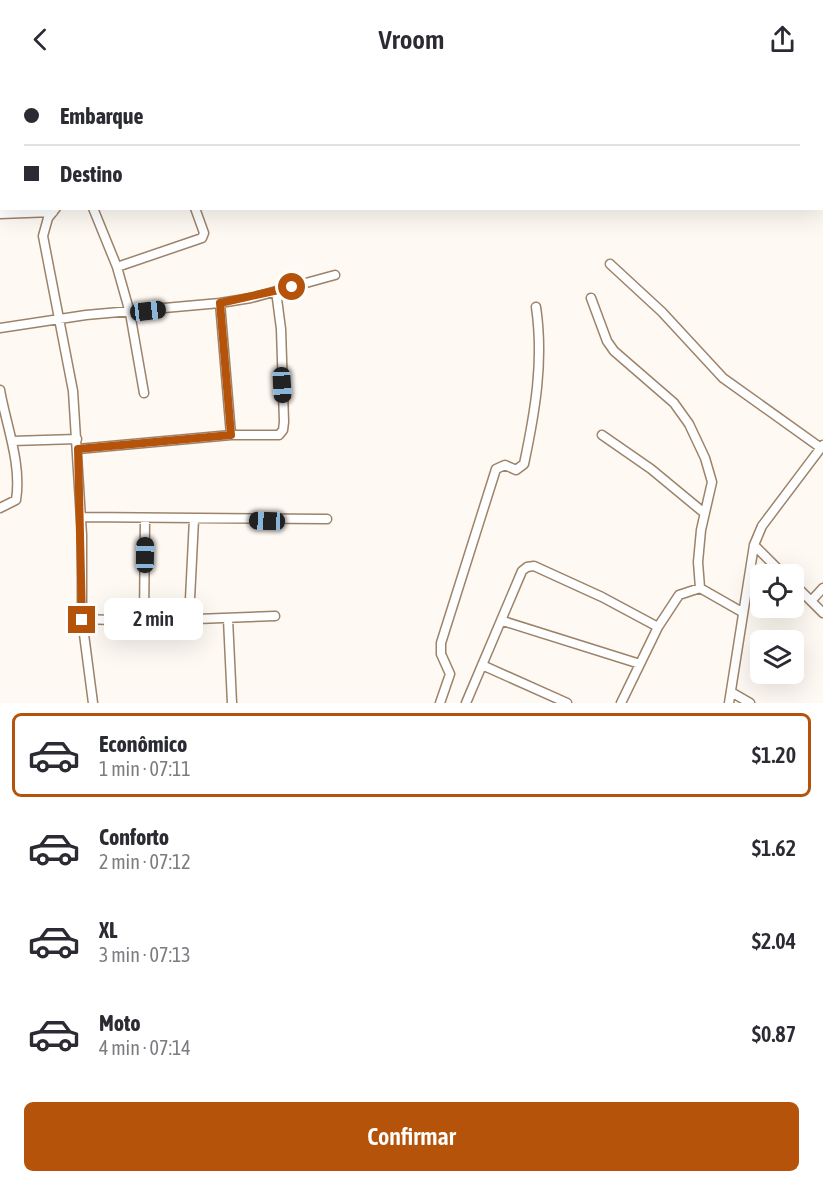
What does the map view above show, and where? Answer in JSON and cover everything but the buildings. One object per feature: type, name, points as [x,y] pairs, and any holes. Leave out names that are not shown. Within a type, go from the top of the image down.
[{"type":"street","points":[[0,214],[55,210]]},
{"type":"street","points":[[55,210],[44,227],[44,236],[73,391],[81,517],[82,620],[93,703]]},
{"type":"street","points":[[94,210],[117,267],[130,313],[144,393]]},
{"type":"street","points":[[117,267],[202,238],[204,233],[196,210]]},
{"type":"street","points":[[610,264],[662,312],[723,378],[822,446],[762,526],[754,545],[729,703]]},
{"type":"street","points":[[0,328],[60,321],[86,315],[130,313],[220,303],[335,275]]},
{"type":"street","points":[[12,441],[77,444],[231,435],[279,435],[284,430],[281,329],[276,291]]},
{"type":"street","points":[[591,298],[607,341],[614,351],[669,398],[689,424],[705,458],[712,482],[703,512],[698,562],[700,588]]},
{"type":"street","points":[[220,303],[231,435]]},
{"type":"street","points":[[440,703],[450,674],[441,654],[441,643],[496,470],[505,465],[516,470],[524,465],[536,403],[540,364],[536,307]]},
{"type":"street","points":[[0,390],[12,441],[17,489],[16,500],[0,508]]},
{"type":"street","points":[[602,435],[651,469],[703,512]]},
{"type":"street","points":[[81,517],[327,519]]},
{"type":"street","points":[[144,621],[145,519]]},
{"type":"street","points":[[189,619],[194,519]]},
{"type":"street","points":[[754,545],[773,564]]},
{"type":"street","points":[[466,703],[503,621],[522,571],[527,567],[534,567],[602,597],[658,627]]},
{"type":"street","points":[[621,703],[658,627],[679,595],[700,588],[742,612]]},
{"type":"street","points":[[811,602],[823,588]]},
{"type":"street","points":[[804,595],[823,613]]},
{"type":"street","points":[[82,620],[144,621],[275,616]]},
{"type":"street","points":[[228,619],[232,703]]},
{"type":"street","points":[[503,621],[640,664]]},
{"type":"street","points":[[482,665],[567,703]]},
{"type":"street","points":[[731,692],[750,703]]},
{"type":"route","points":[[82,620],[82,535],[78,449],[231,435],[220,303],[251,298],[292,287]]}]
